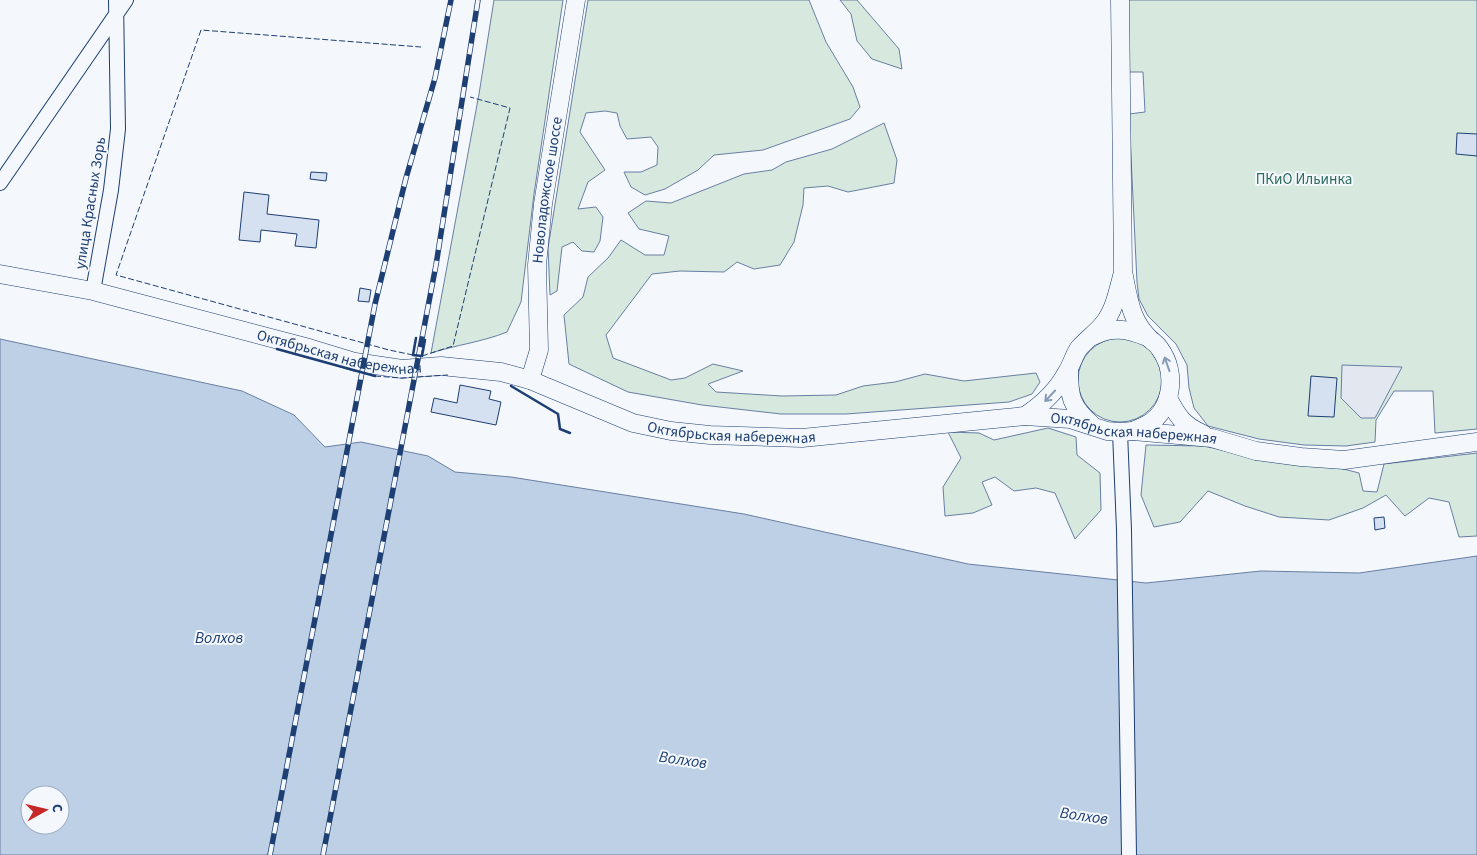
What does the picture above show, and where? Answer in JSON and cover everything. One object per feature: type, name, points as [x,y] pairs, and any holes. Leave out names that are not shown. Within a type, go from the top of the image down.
[{"type":"main road","name":"Новоладожское шоссе","points":[[530,380],[539,350],[537,265],[543,204],[576,0]]},
{"type":"main road","points":[[1120,0],[1124,271],[1129,300],[1135,318],[1148,337],[1160,348],[1168,364],[1171,380],[1168,398],[1161,412],[1148,424],[1127,432]]},
{"type":"main road","points":[[1094,426],[1078,412],[1069,392],[1069,370],[1073,357],[1080,346],[1106,321],[1117,297],[1124,271]]},
{"type":"main road","name":"Октябрьская набережная","points":[[0,274],[93,291],[356,362],[402,369],[441,366],[501,372],[530,380],[633,423],[670,431],[710,435],[802,438],[1025,416],[1070,419],[1107,431],[1212,438],[1256,451],[1344,460],[1477,442]]},
{"type":"main road","points":[[1080,346],[1094,335],[1112,329],[1130,330],[1148,337]]},
{"type":"main road","points":[[1025,416],[1052,395],[1069,370]]},
{"type":"main road","points":[[1168,398],[1177,414],[1188,427],[1212,438]]},
{"type":"street","name":"улица Красных Зорь","points":[[93,291],[111,190],[118,129],[116,0]]},
{"type":"street","points":[[0,183],[126,0]]},
{"type":"street","points":[[1127,432],[1124,530],[1130,855]]},
{"type":"green space","points":[[494,0],[563,0],[534,194],[521,302],[507,332],[431,353],[479,94]]},
{"type":"green space","points":[[588,0],[809,0],[826,42],[853,87],[860,107],[850,119],[763,150],[714,155],[698,170],[665,189],[645,195],[631,187],[624,172],[641,172],[657,165],[658,147],[651,137],[627,139],[620,126],[617,113],[605,111],[586,113],[580,132],[605,170],[588,182],[578,209],[596,207],[603,217],[600,241],[594,252],[582,251],[573,242],[562,247],[557,291],[550,295],[548,248]]},
{"type":"green space","points":[[840,0],[857,0],[899,49],[902,69],[872,59],[857,41],[851,14]]},
{"type":"green space","name":"ПКиО Ильинка","points":[[1128,0],[1477,0],[1477,429],[1435,433],[1433,391],[1394,391],[1376,420],[1375,442],[1346,446],[1304,445],[1259,439],[1208,426],[1194,408],[1189,388],[1187,365],[1176,344],[1148,316],[1139,299],[1129,114],[1145,112],[1143,72],[1128,72]]},
{"type":"green space","points":[[884,123],[897,160],[894,183],[848,192],[828,186],[804,188],[803,205],[794,242],[780,265],[754,269],[737,262],[724,272],[680,271],[652,274],[606,335],[613,358],[671,380],[685,378],[713,364],[743,371],[708,384],[716,392],[782,396],[836,395],[863,386],[895,382],[925,374],[964,381],[1036,373],[1040,382],[1032,394],[1009,402],[846,414],[781,414],[702,405],[628,392],[569,364],[564,315],[583,297],[588,277],[608,258],[621,240],[645,255],[664,255],[669,236],[639,229],[628,213],[646,201],[671,203],[744,174],[772,170],[786,162],[832,149]]},
{"type":"green space","points":[[1112,338],[1128,338],[1144,345],[1155,356],[1162,372],[1159,396],[1150,410],[1144,415],[1128,422],[1112,422],[1096,415],[1085,404],[1078,388],[1078,372],[1085,356],[1096,345]]},
{"type":"green space","points":[[1048,428],[1076,437],[1077,455],[1100,473],[1101,510],[1075,539],[1055,493],[1036,488],[1014,491],[995,477],[982,482],[992,505],[973,513],[945,516],[943,487],[961,458],[948,432],[979,433],[994,440]]},
{"type":"green space","points":[[1146,445],[1204,446],[1272,462],[1336,467],[1359,473],[1363,491],[1377,492],[1384,464],[1477,453],[1477,536],[1459,537],[1449,502],[1429,498],[1405,516],[1386,495],[1363,508],[1329,520],[1279,517],[1208,491],[1180,522],[1154,527],[1141,495]]},
{"type":"shaded area","points":[[1342,365],[1402,367],[1375,418],[1361,418],[1341,398]]},
{"type":"water","name":"Волхов","points":[[0,339],[242,391],[294,415],[325,447],[361,442],[428,456],[455,472],[511,477],[744,514],[968,564],[1146,583],[1261,571],[1359,573],[1477,556],[1477,855],[0,855]]},
{"type":"building","points":[[1457,133],[1477,134],[1477,156],[1456,154]]},
{"type":"building","points":[[311,172],[327,173],[326,181],[310,179]]},
{"type":"building","points":[[244,192],[269,195],[267,214],[319,220],[316,248],[295,246],[297,234],[261,230],[260,242],[239,240]]},
{"type":"building","points":[[360,288],[371,290],[369,302],[358,301]]},
{"type":"building","points":[[1311,376],[1337,378],[1334,417],[1308,416]]},
{"type":"building","points":[[460,385],[491,391],[489,399],[501,402],[496,425],[431,412],[434,398],[457,403]]},
{"type":"building","points":[[1384,517],[1385,528],[1375,530],[1374,518]]},
{"type":"railway","points":[[270,855],[375,304],[406,178],[435,78],[451,0]]},
{"type":"railway","points":[[323,855],[436,265],[478,0]]},
{"type":"fence","points":[[413,355],[116,275],[201,30],[421,47]]},
{"type":"fence","points":[[422,356],[453,346],[510,108],[470,97]]},
{"type":"fence","points":[[375,376],[401,378],[448,375]]},
{"type":"wall","points":[[416,338],[413,355],[422,356],[425,340]]},
{"type":"wall","points":[[277,349],[375,376]]},
{"type":"wall","points":[[511,386],[558,414],[560,429],[570,433]]}]
